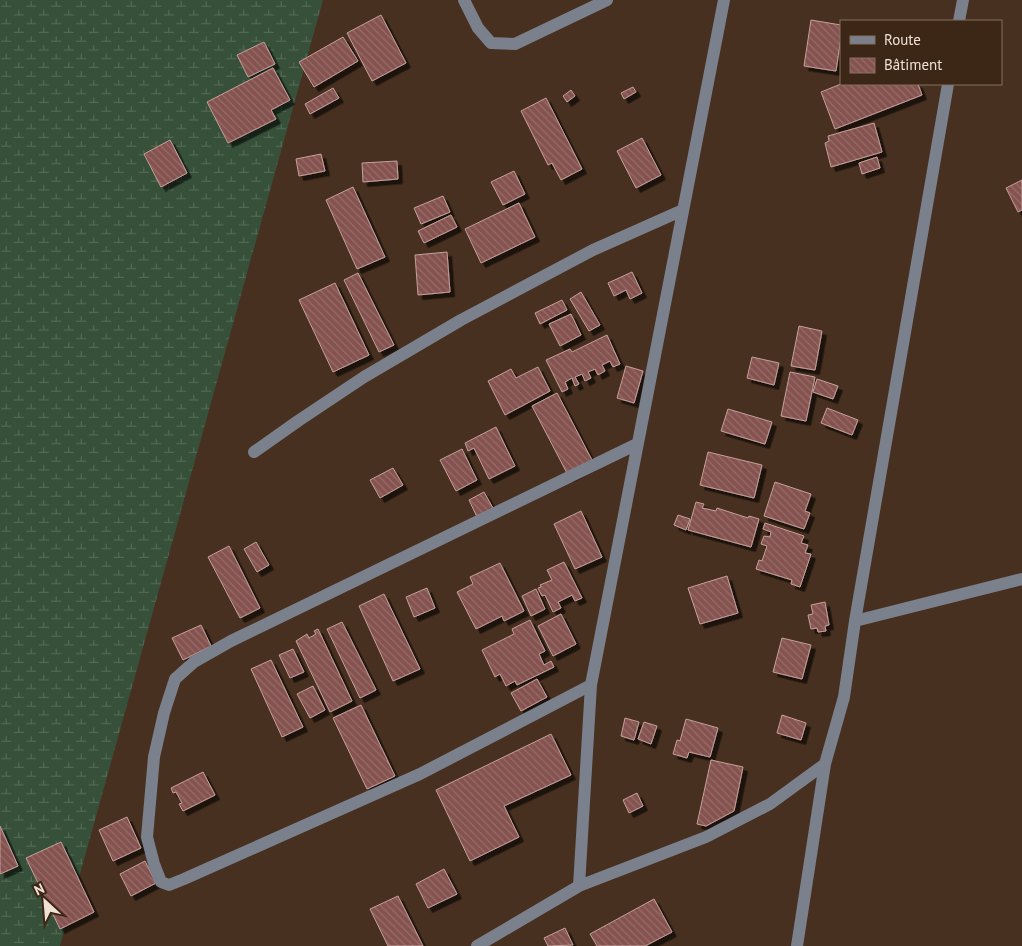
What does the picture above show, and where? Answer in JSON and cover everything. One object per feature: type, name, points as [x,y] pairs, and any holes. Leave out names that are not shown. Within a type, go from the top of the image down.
[{"type":"street","points":[[464,0],[478,28],[491,43],[515,44],[607,0]]},
{"type":"street","points":[[579,886],[591,685],[724,0]]},
{"type":"street","points":[[959,20],[963,0]]},
{"type":"street","points":[[797,946],[825,764],[844,697],[855,621],[948,85]]},
{"type":"street","points":[[254,452],[364,377],[461,320],[593,250],[683,210]]},
{"type":"street","points":[[591,685],[420,774],[184,880],[169,885],[161,882],[147,837],[154,757],[164,713],[176,679],[194,662],[231,641],[637,444]]},
{"type":"street","points":[[855,621],[1022,579]]},
{"type":"street","points":[[477,946],[579,886],[706,836],[770,804],[825,764]]},
{"type":"green space","points":[[0,0],[323,0],[60,946],[0,946]]},
{"type":"building","points":[[381,15],[406,63],[372,81],[347,33]]},
{"type":"building","points":[[811,20],[840,25],[840,44],[836,71],[804,66]]},
{"type":"building","points":[[343,37],[358,61],[314,87],[299,62]]},
{"type":"building","points":[[264,42],[275,64],[248,77],[237,55]]},
{"type":"building","points":[[273,68],[290,100],[271,110],[276,119],[228,143],[207,102]]},
{"type":"building","points":[[840,84],[918,85],[922,95],[835,129],[821,92]]},
{"type":"building","points":[[633,87],[636,92],[624,99],[621,93]]},
{"type":"building","points":[[333,88],[339,98],[310,114],[305,104]]},
{"type":"building","points":[[571,90],[575,96],[567,102],[563,96]]},
{"type":"building","points":[[546,98],[582,169],[561,180],[552,163],[548,165],[521,111]]},
{"type":"building","points":[[874,123],[882,152],[831,167],[825,143],[829,141],[828,136]]},
{"type":"building","points":[[642,138],[661,175],[636,188],[617,151]]},
{"type":"building","points":[[170,140],[187,173],[161,187],[144,154]]},
{"type":"building","points":[[321,154],[325,171],[299,176],[296,159]]},
{"type":"building","points":[[877,157],[880,168],[862,174],[859,163]]},
{"type":"building","points":[[397,161],[398,179],[363,182],[362,163]]},
{"type":"building","points":[[514,171],[525,194],[503,205],[491,182]]},
{"type":"building","points":[[1022,180],[1022,210],[1018,212],[1006,188]]},
{"type":"building","points":[[353,187],[385,257],[357,269],[326,200]]},
{"type":"building","points":[[443,196],[450,212],[421,224],[414,208]]},
{"type":"building","points":[[519,203],[535,237],[481,263],[465,229]]},
{"type":"building","points":[[451,215],[457,227],[424,243],[418,231]]},
{"type":"building","points":[[447,252],[450,292],[418,295],[415,255]]},
{"type":"building","points":[[632,272],[642,293],[630,299],[626,290],[614,296],[608,283]]},
{"type":"building","points":[[358,273],[394,345],[379,352],[344,280]]},
{"type":"building","points":[[335,283],[369,355],[333,372],[299,300]]},
{"type":"building","points":[[581,292],[600,325],[589,331],[570,299]]},
{"type":"building","points":[[562,300],[567,310],[540,324],[535,313]]},
{"type":"building","points":[[571,314],[581,335],[560,346],[549,324]]},
{"type":"building","points":[[799,326],[822,331],[815,370],[791,366]]},
{"type":"building","points":[[607,335],[620,364],[613,367],[610,361],[602,365],[605,371],[598,375],[595,369],[588,372],[591,378],[585,381],[582,374],[575,377],[579,384],[575,386],[572,378],[565,382],[568,389],[562,392],[546,360],[570,349],[572,352]]},
{"type":"building","points":[[752,357],[779,363],[774,385],[747,378]]},
{"type":"building","points":[[626,366],[643,371],[634,403],[617,398]]},
{"type":"building","points":[[538,367],[550,391],[505,415],[488,381],[511,369],[516,378]]},
{"type":"building","points":[[790,372],[815,377],[806,421],[781,416]]},
{"type":"building","points":[[817,379],[838,386],[833,399],[813,392]]},
{"type":"building","points":[[557,393],[594,464],[569,477],[532,406]]},
{"type":"building","points":[[827,408],[858,420],[852,435],[821,423]]},
{"type":"building","points":[[728,409],[772,422],[765,444],[721,431]]},
{"type":"building","points":[[496,427],[515,466],[489,479],[474,448],[468,451],[465,443]]},
{"type":"building","points":[[462,449],[477,480],[456,491],[440,460]]},
{"type":"building","points":[[708,452],[762,465],[754,498],[700,485]]},
{"type":"building","points":[[393,468],[403,485],[380,498],[370,480]]},
{"type":"building","points":[[775,482],[811,494],[805,511],[810,513],[804,529],[764,516]]},
{"type":"building","points":[[484,492],[494,510],[478,519],[469,500]]},
{"type":"building","points":[[696,502],[704,504],[702,508],[716,511],[717,508],[748,518],[749,516],[759,519],[751,547],[688,530]]},
{"type":"building","points":[[581,511],[602,557],[575,569],[554,524]]},
{"type":"building","points":[[678,515],[690,519],[686,530],[674,525]]},
{"type":"building","points":[[765,523],[804,536],[801,543],[808,545],[805,553],[811,554],[800,587],[791,584],[792,580],[756,569],[759,560],[762,561],[767,546],[761,544],[764,536],[770,537],[771,532],[763,529]]},
{"type":"building","points":[[256,542],[269,565],[257,572],[244,549]]},
{"type":"building","points":[[229,546],[260,608],[240,618],[208,557]]},
{"type":"building","points":[[564,562],[582,598],[575,601],[572,595],[558,602],[561,608],[553,612],[545,595],[542,596],[538,588],[541,587],[540,585],[552,580],[547,570]]},
{"type":"building","points":[[500,563],[524,611],[504,621],[502,616],[476,629],[457,592],[473,584],[470,577]]},
{"type":"building","points":[[727,576],[738,613],[700,624],[688,588]]},
{"type":"building","points":[[427,588],[435,608],[414,617],[406,597]]},
{"type":"building","points":[[536,589],[545,609],[531,616],[522,596]]},
{"type":"building","points":[[384,594],[420,669],[393,681],[359,606]]},
{"type":"building","points":[[825,602],[829,625],[825,626],[826,631],[818,632],[817,628],[811,629],[808,615],[813,614],[811,605]]},
{"type":"building","points":[[561,614],[576,644],[553,656],[538,626]]},
{"type":"building","points":[[530,620],[545,651],[539,654],[544,665],[551,661],[554,667],[517,685],[515,681],[506,686],[500,674],[495,677],[482,650],[514,634],[512,629]]},
{"type":"building","points":[[342,622],[376,690],[360,698],[327,629]]},
{"type":"building","points":[[201,625],[211,646],[183,660],[172,638]]},
{"type":"building","points":[[318,629],[352,701],[330,712],[296,641],[307,634],[309,638],[316,634],[314,631]]},
{"type":"building","points":[[782,638],[811,645],[802,679],[773,672]]},
{"type":"building","points":[[293,649],[304,672],[290,678],[279,655]]},
{"type":"building","points":[[271,660],[303,727],[282,737],[251,669]]},
{"type":"building","points":[[537,679],[547,697],[521,711],[511,693]]},
{"type":"building","points":[[313,686],[325,710],[310,718],[297,694]]},
{"type":"building","points":[[361,705],[395,776],[367,789],[333,718]]},
{"type":"building","points":[[782,715],[806,723],[801,740],[777,733]]},
{"type":"building","points":[[625,718],[639,722],[634,740],[621,736]]},
{"type":"building","points":[[686,719],[718,728],[710,757],[689,752],[687,758],[673,754],[677,740],[680,741]]},
{"type":"building","points":[[644,722],[657,726],[651,744],[638,739]]},
{"type":"building","points":[[551,734],[571,775],[504,806],[519,837],[470,861],[436,790]]},
{"type":"building","points":[[711,760],[743,767],[734,811],[706,826],[697,824]]},
{"type":"building","points":[[203,772],[215,795],[183,811],[179,804],[182,803],[176,792],[173,793],[171,788]]},
{"type":"building","points":[[637,793],[643,806],[629,813],[623,800]]},
{"type":"building","points":[[127,817],[141,848],[113,861],[99,830]]},
{"type":"building","points":[[0,826],[18,866],[0,874]]},
{"type":"building","points":[[61,842],[94,912],[60,929],[26,858]]},
{"type":"building","points":[[145,861],[156,883],[131,896],[120,874]]},
{"type":"building","points":[[444,869],[457,894],[428,908],[416,884]]},
{"type":"building","points":[[398,896],[423,946],[388,946],[370,909]]},
{"type":"building","points":[[654,899],[672,932],[645,946],[597,946],[590,934]]},
{"type":"building","points":[[565,928],[573,945],[548,946],[544,938]]}]
